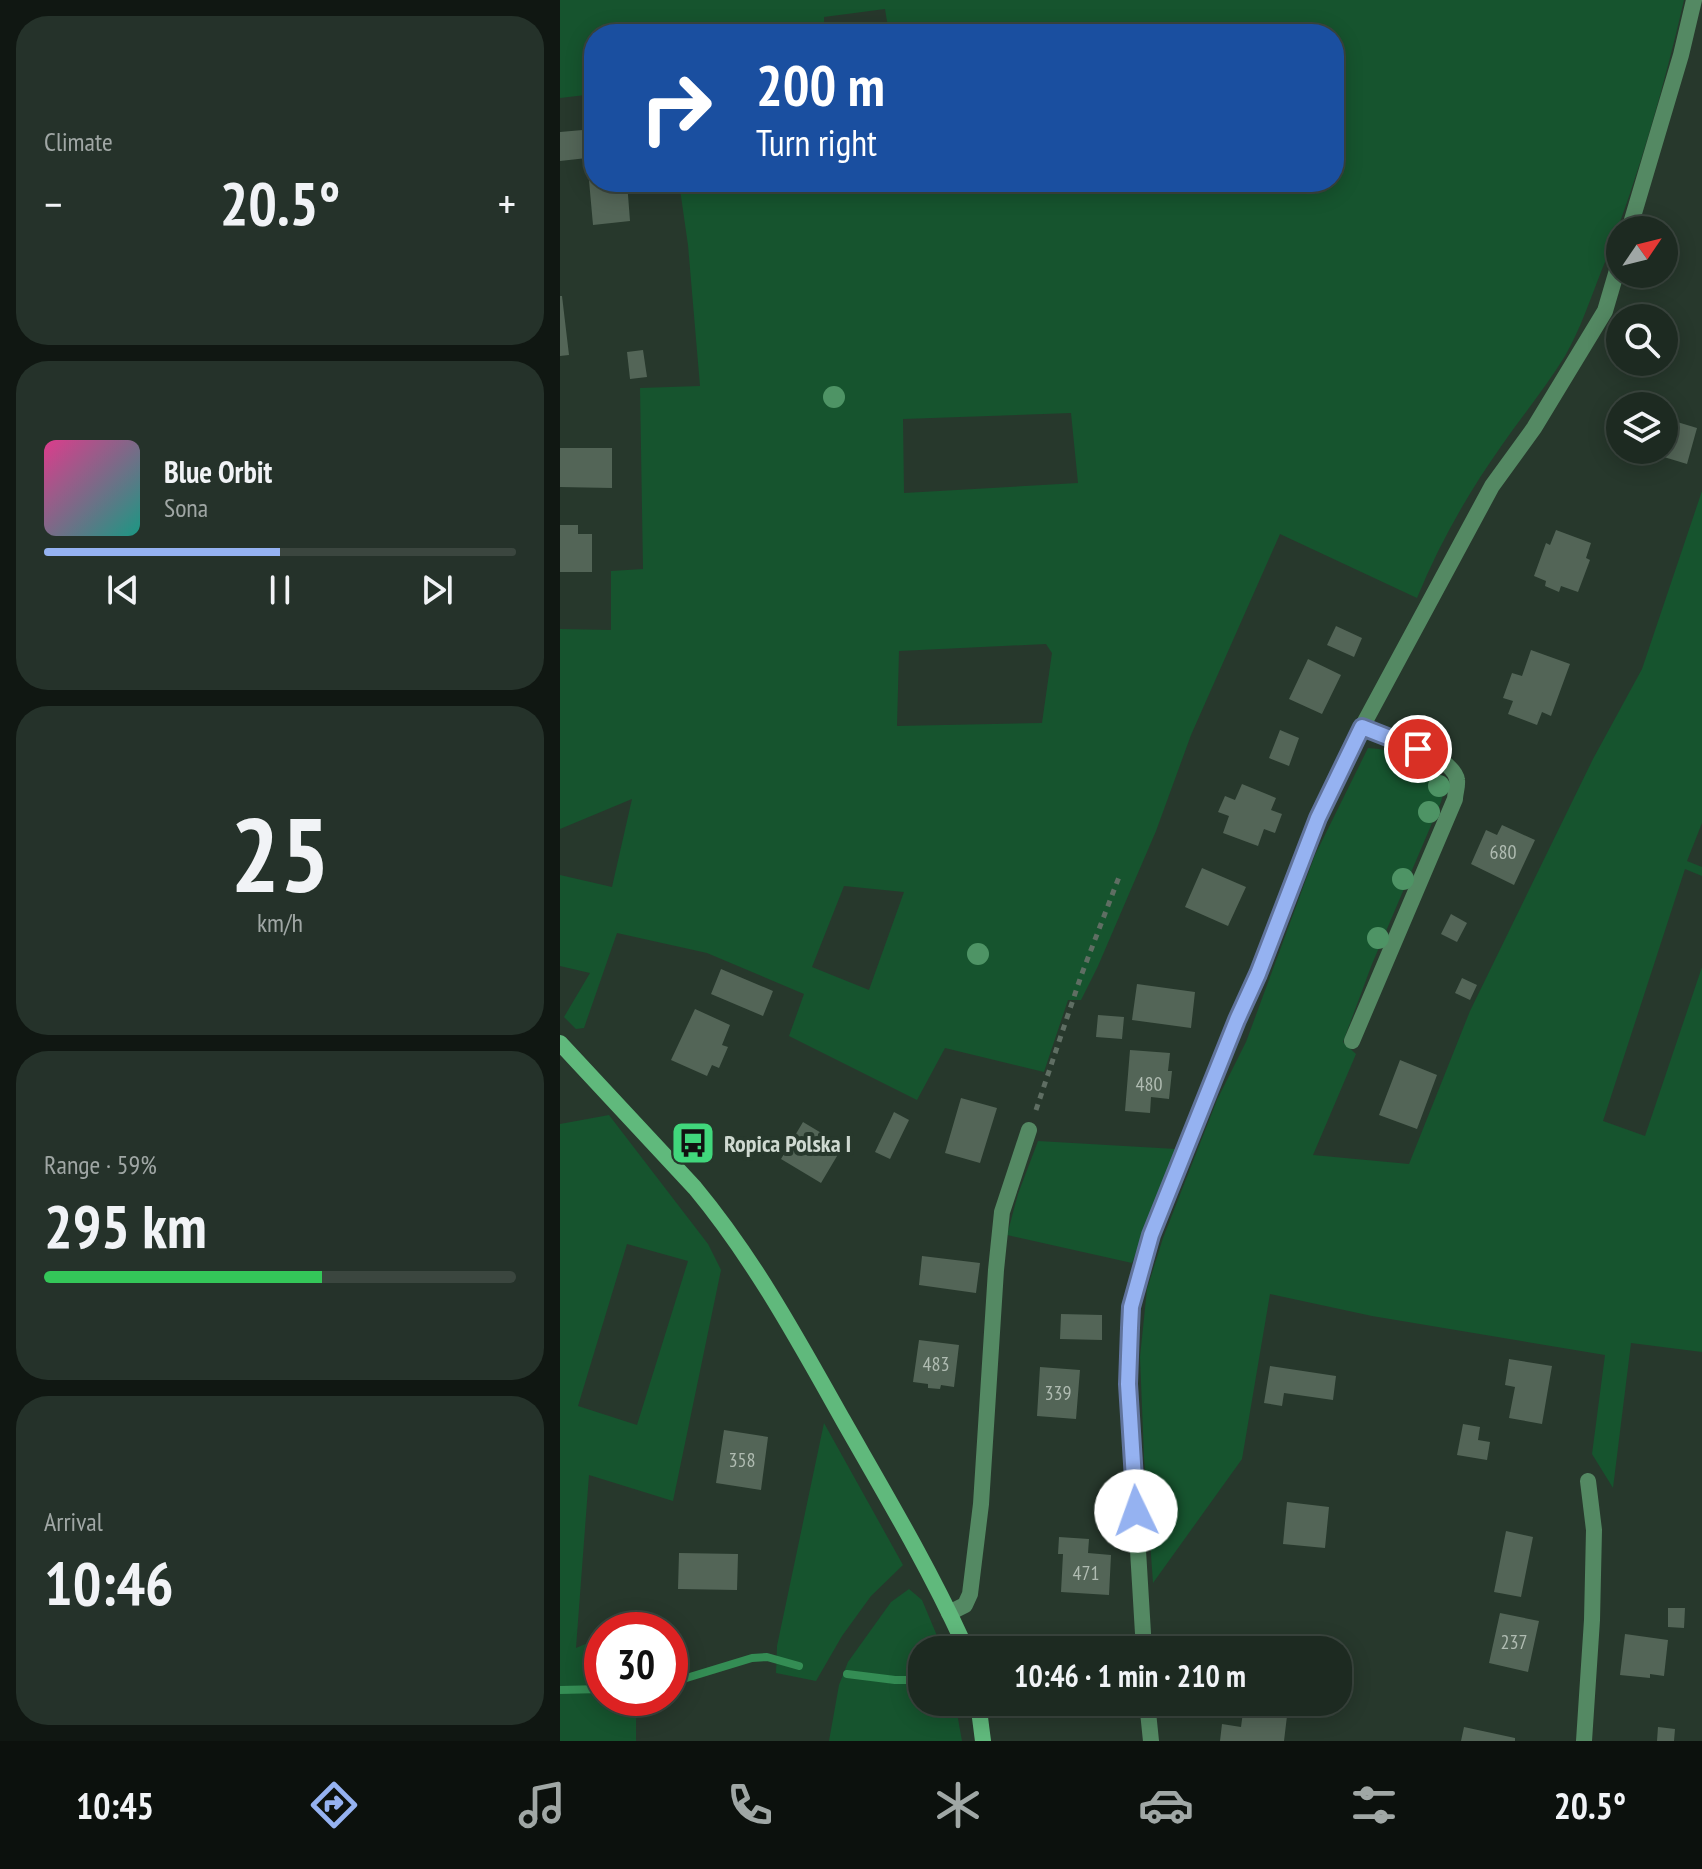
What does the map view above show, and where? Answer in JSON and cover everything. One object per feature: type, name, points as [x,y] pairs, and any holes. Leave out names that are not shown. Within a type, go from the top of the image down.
[{"type":"street","points":[[1633,216],[1694,0]]},
{"type":"street","points":[[1143,1636],[1128,1384],[1131,1307],[1151,1235],[1318,818],[1362,727],[1492,486],[1534,428],[1605,311],[1612,288]]},
{"type":"street","points":[[1352,1041],[1455,799],[1457,780],[1453,771],[1438,758],[1362,727]]},
{"type":"street","points":[[560,1043],[695,1188],[773,1297],[927,1567],[959,1636]]},
{"type":"street","points":[[949,1613],[965,1605],[970,1594],[981,1504],[1002,1212],[1029,1130]]},
{"type":"street","points":[[1584,1741],[1594,1530],[1588,1481]]},
{"type":"street","points":[[980,1716],[983,1741]]},
{"type":"street","points":[[1148,1716],[1151,1741]]},
{"type":"path","points":[[1029,1130],[1081,976],[1119,877]]},
{"type":"green space","points":[[560,0],[1684,0],[1658,104],[1622,216],[1606,216],[1606,259],[1580,325],[1558,367],[1466,500],[1417,598],[1280,534],[1191,735],[1156,831],[1098,966],[1081,1000],[1068,1000],[1044,1072],[945,1048],[917,1100],[789,1036],[804,994],[707,953],[617,933],[584,1028],[576,1029],[564,1017],[590,973],[560,966],[560,875],[612,887],[632,799],[560,829],[560,629],[611,630],[611,571],[643,569],[640,388],[700,386],[680,192],[1344,192],[1344,24],[887,24],[885,9],[824,17],[824,24],[584,24],[584,95],[560,98]],"holes":[[[1071,413],[1078,483],[904,493],[903,419]],[[1046,644],[1052,653],[1042,723],[897,726],[899,651]],[[844,886],[904,892],[869,990],[812,967]]]},
{"type":"green space","points":[[1702,491],[1702,823],[1687,861],[1702,867],[1702,876],[1685,869],[1603,1121],[1645,1136],[1702,967],[1702,1352],[1631,1343],[1613,1488],[1592,1454],[1605,1355],[1372,1316],[1270,1294],[1242,1459],[1153,1583],[1140,1357],[1147,1289],[1163,1238],[1217,1100],[1246,1042],[1315,855],[1368,748],[1411,756],[1447,779],[1441,802],[1372,964],[1343,1042],[1356,1054],[1313,1155],[1409,1164],[1470,1011],[1593,759],[1642,669]]},
{"type":"green space","points":[[609,1115],[708,1244],[721,1270],[673,1501],[589,1475],[576,1648],[584,1645],[584,1716],[636,1716],[636,1741],[560,1741],[560,1124]],"holes":[[[627,1244],[688,1261],[637,1425],[578,1406]]]},
{"type":"green space","points":[[1038,1141],[1176,1149],[1132,1263],[1007,1235]]},
{"type":"green space","points":[[824,1423],[903,1565],[871,1596],[842,1636],[816,1681],[776,1673],[777,1646]]},
{"type":"green space","points":[[909,1589],[922,1600],[937,1636],[908,1636],[908,1716],[958,1716],[962,1741],[829,1741],[839,1685],[848,1662],[891,1602]]},
{"type":"building","points":[[584,130],[584,158],[560,161],[560,132]]},
{"type":"building","points":[[590,192],[628,192],[630,221],[593,225]]},
{"type":"building","points":[[560,296],[569,355],[560,356]]},
{"type":"building","points":[[643,350],[647,377],[630,379],[627,352]]},
{"type":"building","points":[[1678,422],[1697,428],[1687,464],[1678,461]]},
{"type":"building","points":[[560,448],[612,448],[612,488],[560,487]]},
{"type":"building","points":[[560,525],[578,525],[578,534],[592,534],[592,572],[560,572]]},
{"type":"building","points":[[1556,530],[1591,543],[1586,558],[1590,560],[1578,592],[1561,586],[1559,592],[1545,586],[1546,581],[1534,576],[1546,543],[1550,545]]},
{"type":"building","points":[[1336,626],[1362,638],[1354,657],[1327,645]]},
{"type":"building","points":[[1531,650],[1570,664],[1551,716],[1542,712],[1537,725],[1508,714],[1513,701],[1503,698],[1512,673],[1522,676]]},
{"type":"building","points":[[1308,659],[1341,675],[1322,714],[1289,699]]},
{"type":"building","points":[[1280,730],[1299,738],[1289,766],[1269,758]]},
{"type":"building","points":[[1242,784],[1276,798],[1271,810],[1282,814],[1275,833],[1264,829],[1258,846],[1223,833],[1229,816],[1218,812],[1225,796],[1235,800]]},
{"type":"building","points":[[1502,825],[1535,840],[1514,885],[1471,864],[1486,830],[1497,835]]},
{"type":"building","points":[[1202,868],[1246,887],[1228,926],[1185,907]]},
{"type":"building","points":[[1451,914],[1467,923],[1457,942],[1441,934]]},
{"type":"building","points":[[721,969],[773,991],[763,1016],[711,994]]},
{"type":"building","points":[[1462,978],[1477,985],[1470,1000],[1455,993]]},
{"type":"building","points":[[1137,984],[1195,992],[1191,1028],[1132,1020]]},
{"type":"building","points":[[695,1009],[730,1025],[722,1045],[728,1047],[719,1068],[712,1065],[707,1076],[671,1060]]},
{"type":"building","points":[[1098,1015],[1124,1017],[1122,1039],[1096,1037]]},
{"type":"building","points":[[1130,1050],[1170,1053],[1169,1099],[1151,1097],[1150,1113],[1125,1111]]},
{"type":"building","points":[[1400,1060],[1437,1075],[1417,1129],[1379,1115]]},
{"type":"building","points":[[961,1098],[997,1108],[980,1163],[945,1153]]},
{"type":"building","points":[[894,1112],[909,1120],[890,1159],[875,1152]]},
{"type":"building","points":[[803,1122],[843,1146],[821,1183],[781,1159]]},
{"type":"building","points":[[922,1256],[980,1263],[976,1293],[919,1285]]},
{"type":"building","points":[[1061,1314],[1102,1315],[1102,1340],[1060,1339]]},
{"type":"building","points":[[919,1340],[959,1345],[954,1387],[941,1385],[940,1389],[928,1388],[928,1384],[913,1382]]},
{"type":"building","points":[[1509,1359],[1552,1366],[1542,1424],[1509,1418],[1515,1387],[1505,1385]]},
{"type":"building","points":[[1270,1366],[1336,1376],[1333,1400],[1284,1393],[1282,1406],[1264,1403]]},
{"type":"building","points":[[1040,1367],[1080,1370],[1076,1419],[1037,1416]]},
{"type":"building","points":[[1463,1424],[1480,1427],[1478,1440],[1490,1442],[1487,1460],[1457,1455]]},
{"type":"building","points":[[724,1430],[768,1437],[761,1490],[716,1483]]},
{"type":"building","points":[[1287,1502],[1329,1507],[1325,1548],[1283,1544]]},
{"type":"building","points":[[1506,1531],[1533,1537],[1521,1597],[1494,1592]]},
{"type":"building","points":[[1059,1537],[1089,1539],[1088,1553],[1111,1555],[1109,1595],[1061,1592],[1063,1554],[1058,1554]]},
{"type":"building","points":[[679,1553],[738,1554],[737,1590],[678,1589]]},
{"type":"building","points":[[1668,1608],[1685,1608],[1684,1628],[1668,1627]]},
{"type":"building","points":[[1500,1613],[1539,1621],[1528,1672],[1489,1663]]},
{"type":"building","points":[[1625,1634],[1668,1640],[1664,1676],[1620,1675]]},
{"type":"building","points":[[1242,1716],[1287,1716],[1284,1741],[1220,1741],[1222,1724],[1241,1727]]},
{"type":"building","points":[[1464,1727],[1515,1738],[1515,1741],[1461,1741]]},
{"type":"building","points":[[1658,1727],[1675,1729],[1674,1741],[1657,1741]]},
{"type":"waterway","points":[[688,1678],[752,1658],[767,1657],[799,1666]]},
{"type":"waterway","points":[[847,1674],[908,1680]]},
{"type":"waterway","points":[[560,1690],[584,1689]]},
{"type":"place","name":"Ropica Polska I","points":[[693,1143]]},
{"type":"route","points":[[1136,1511],[1128,1384],[1131,1307],[1151,1235],[1318,818],[1362,727],[1418,749]]}]
